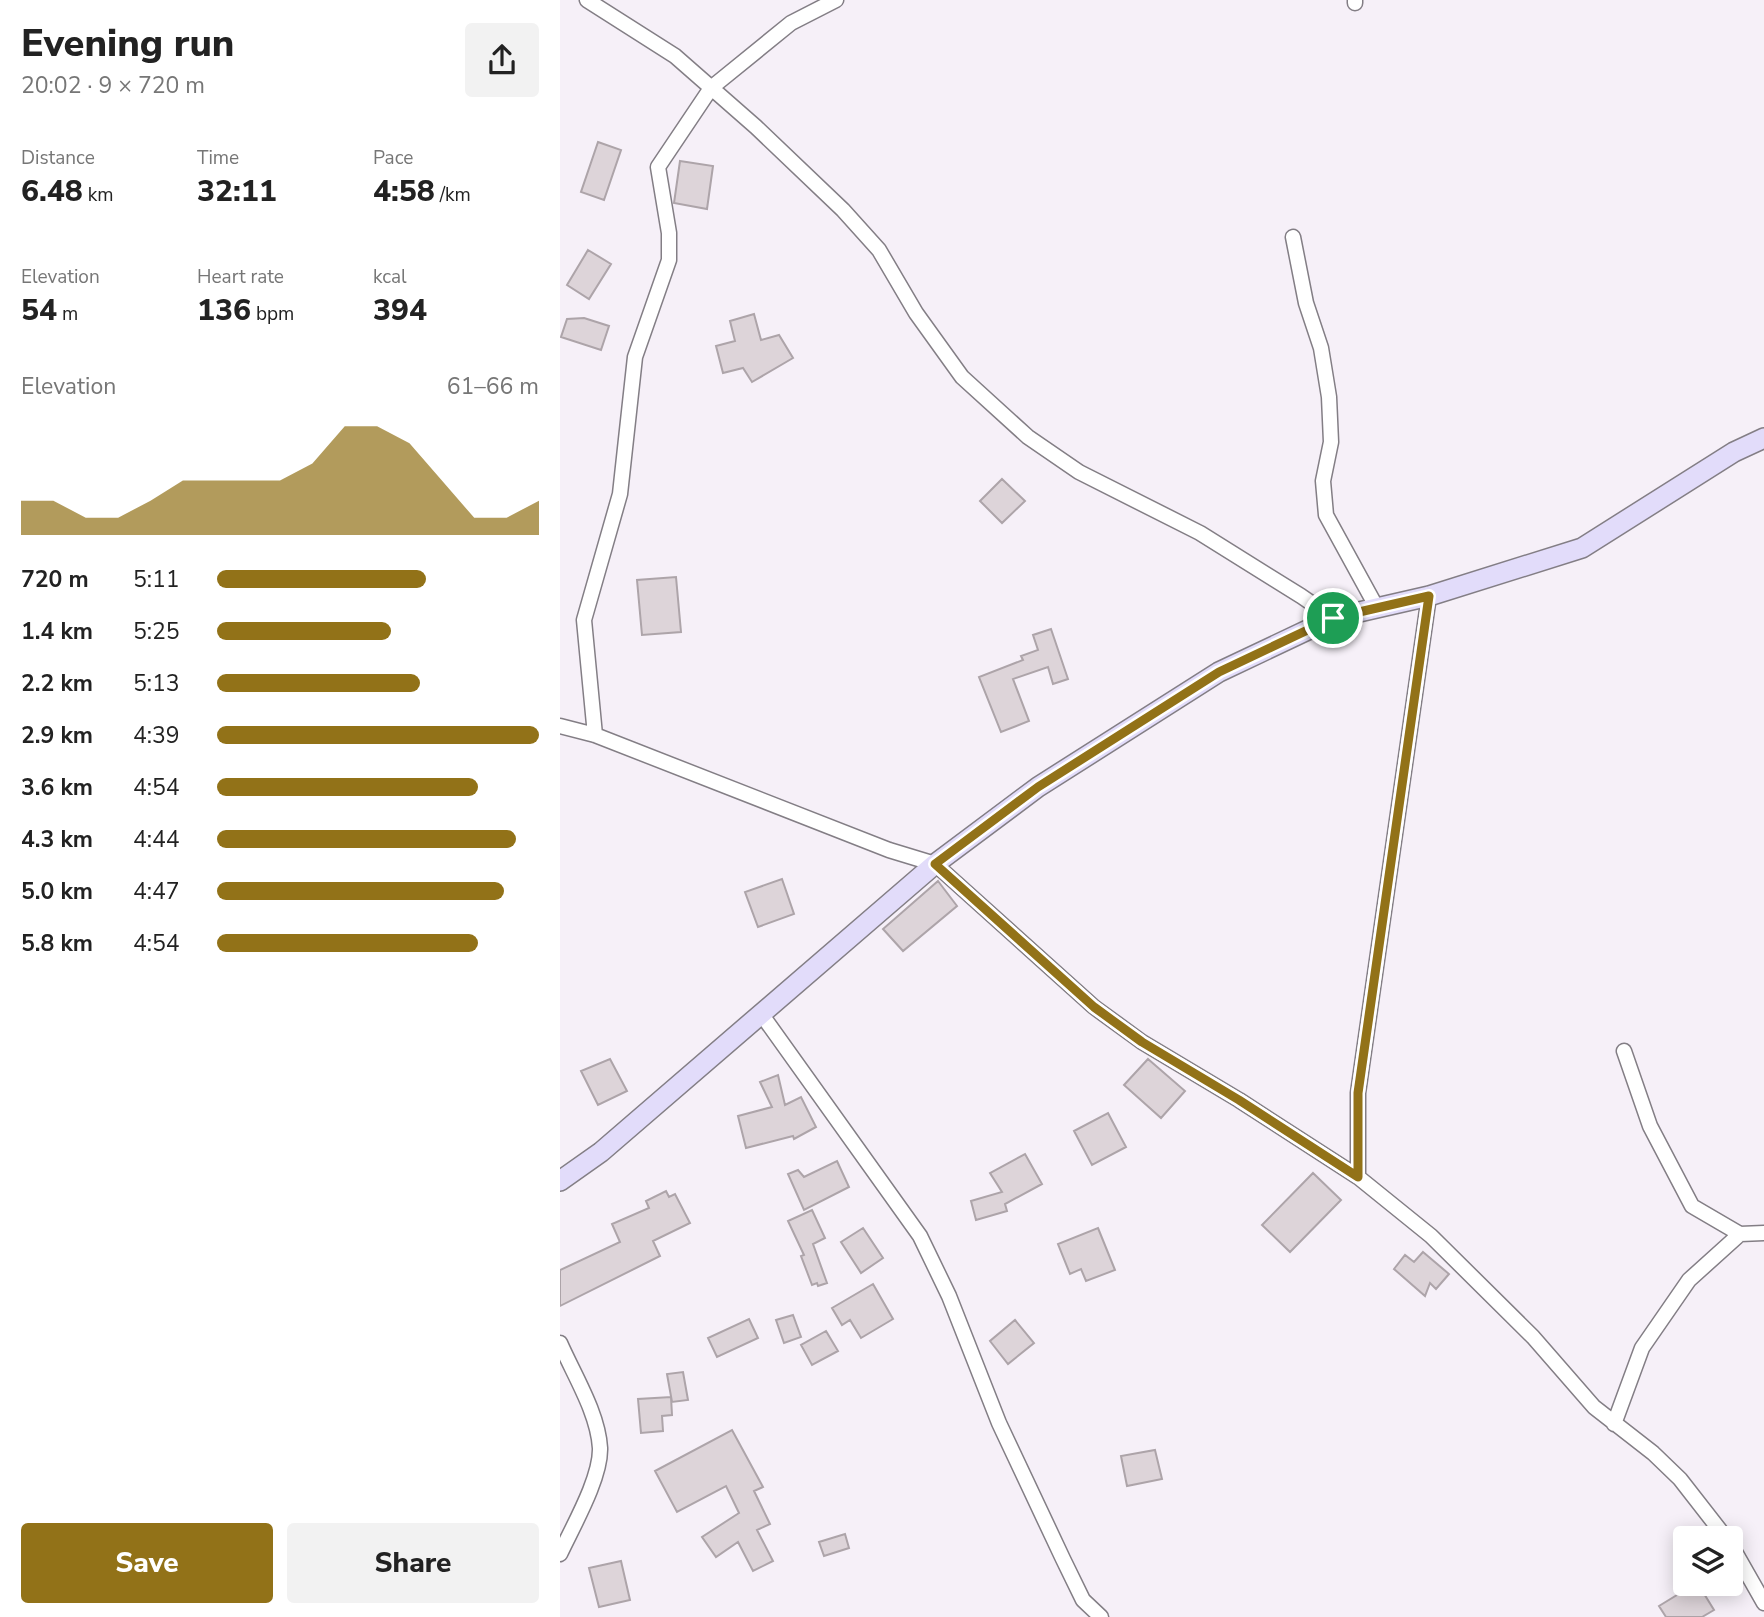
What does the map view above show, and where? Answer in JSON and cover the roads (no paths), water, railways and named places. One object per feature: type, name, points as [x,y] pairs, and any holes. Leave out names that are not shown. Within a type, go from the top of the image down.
[{"type":"main road","points":[[560,1181],[601,1152],[935,864],[1038,787],[1207,679],[1333,618],[1429,596],[1583,548],[1734,452],[1764,438]]},
{"type":"street","points":[[587,0],[675,56],[756,127],[868,235],[941,351],[962,377],[1028,437],[1079,472],[1200,533],[1333,618]]},
{"type":"street","points":[[595,735],[584,620],[620,495],[635,357],[669,260],[669,233],[658,167],[711,88],[782,30],[836,0]]},
{"type":"street","points":[[1293,237],[1306,303],[1321,348],[1329,397],[1331,442],[1323,481],[1326,515],[1377,608]]},
{"type":"street","points":[[1358,1177],[1358,1093],[1429,596]]},
{"type":"street","points":[[560,726],[595,735],[889,850],[935,864],[1094,1007],[1142,1042],[1239,1100],[1358,1177],[1431,1236],[1533,1337],[1594,1407],[1653,1453],[1680,1479],[1717,1526]]},
{"type":"street","points":[[762,1014],[920,1236],[949,1296],[999,1423],[1063,1559],[1083,1600],[1101,1617]]},
{"type":"street","points":[[1624,1051],[1650,1126],[1692,1206],[1740,1234],[1764,1233]]},
{"type":"street","points":[[1614,1424],[1643,1348],[1689,1280],[1740,1234]]},
{"type":"street","points":[[560,1343],[597,1428],[600,1451],[593,1478],[560,1554]]},
{"type":"street","points":[[1743,1566],[1764,1603]]}]
